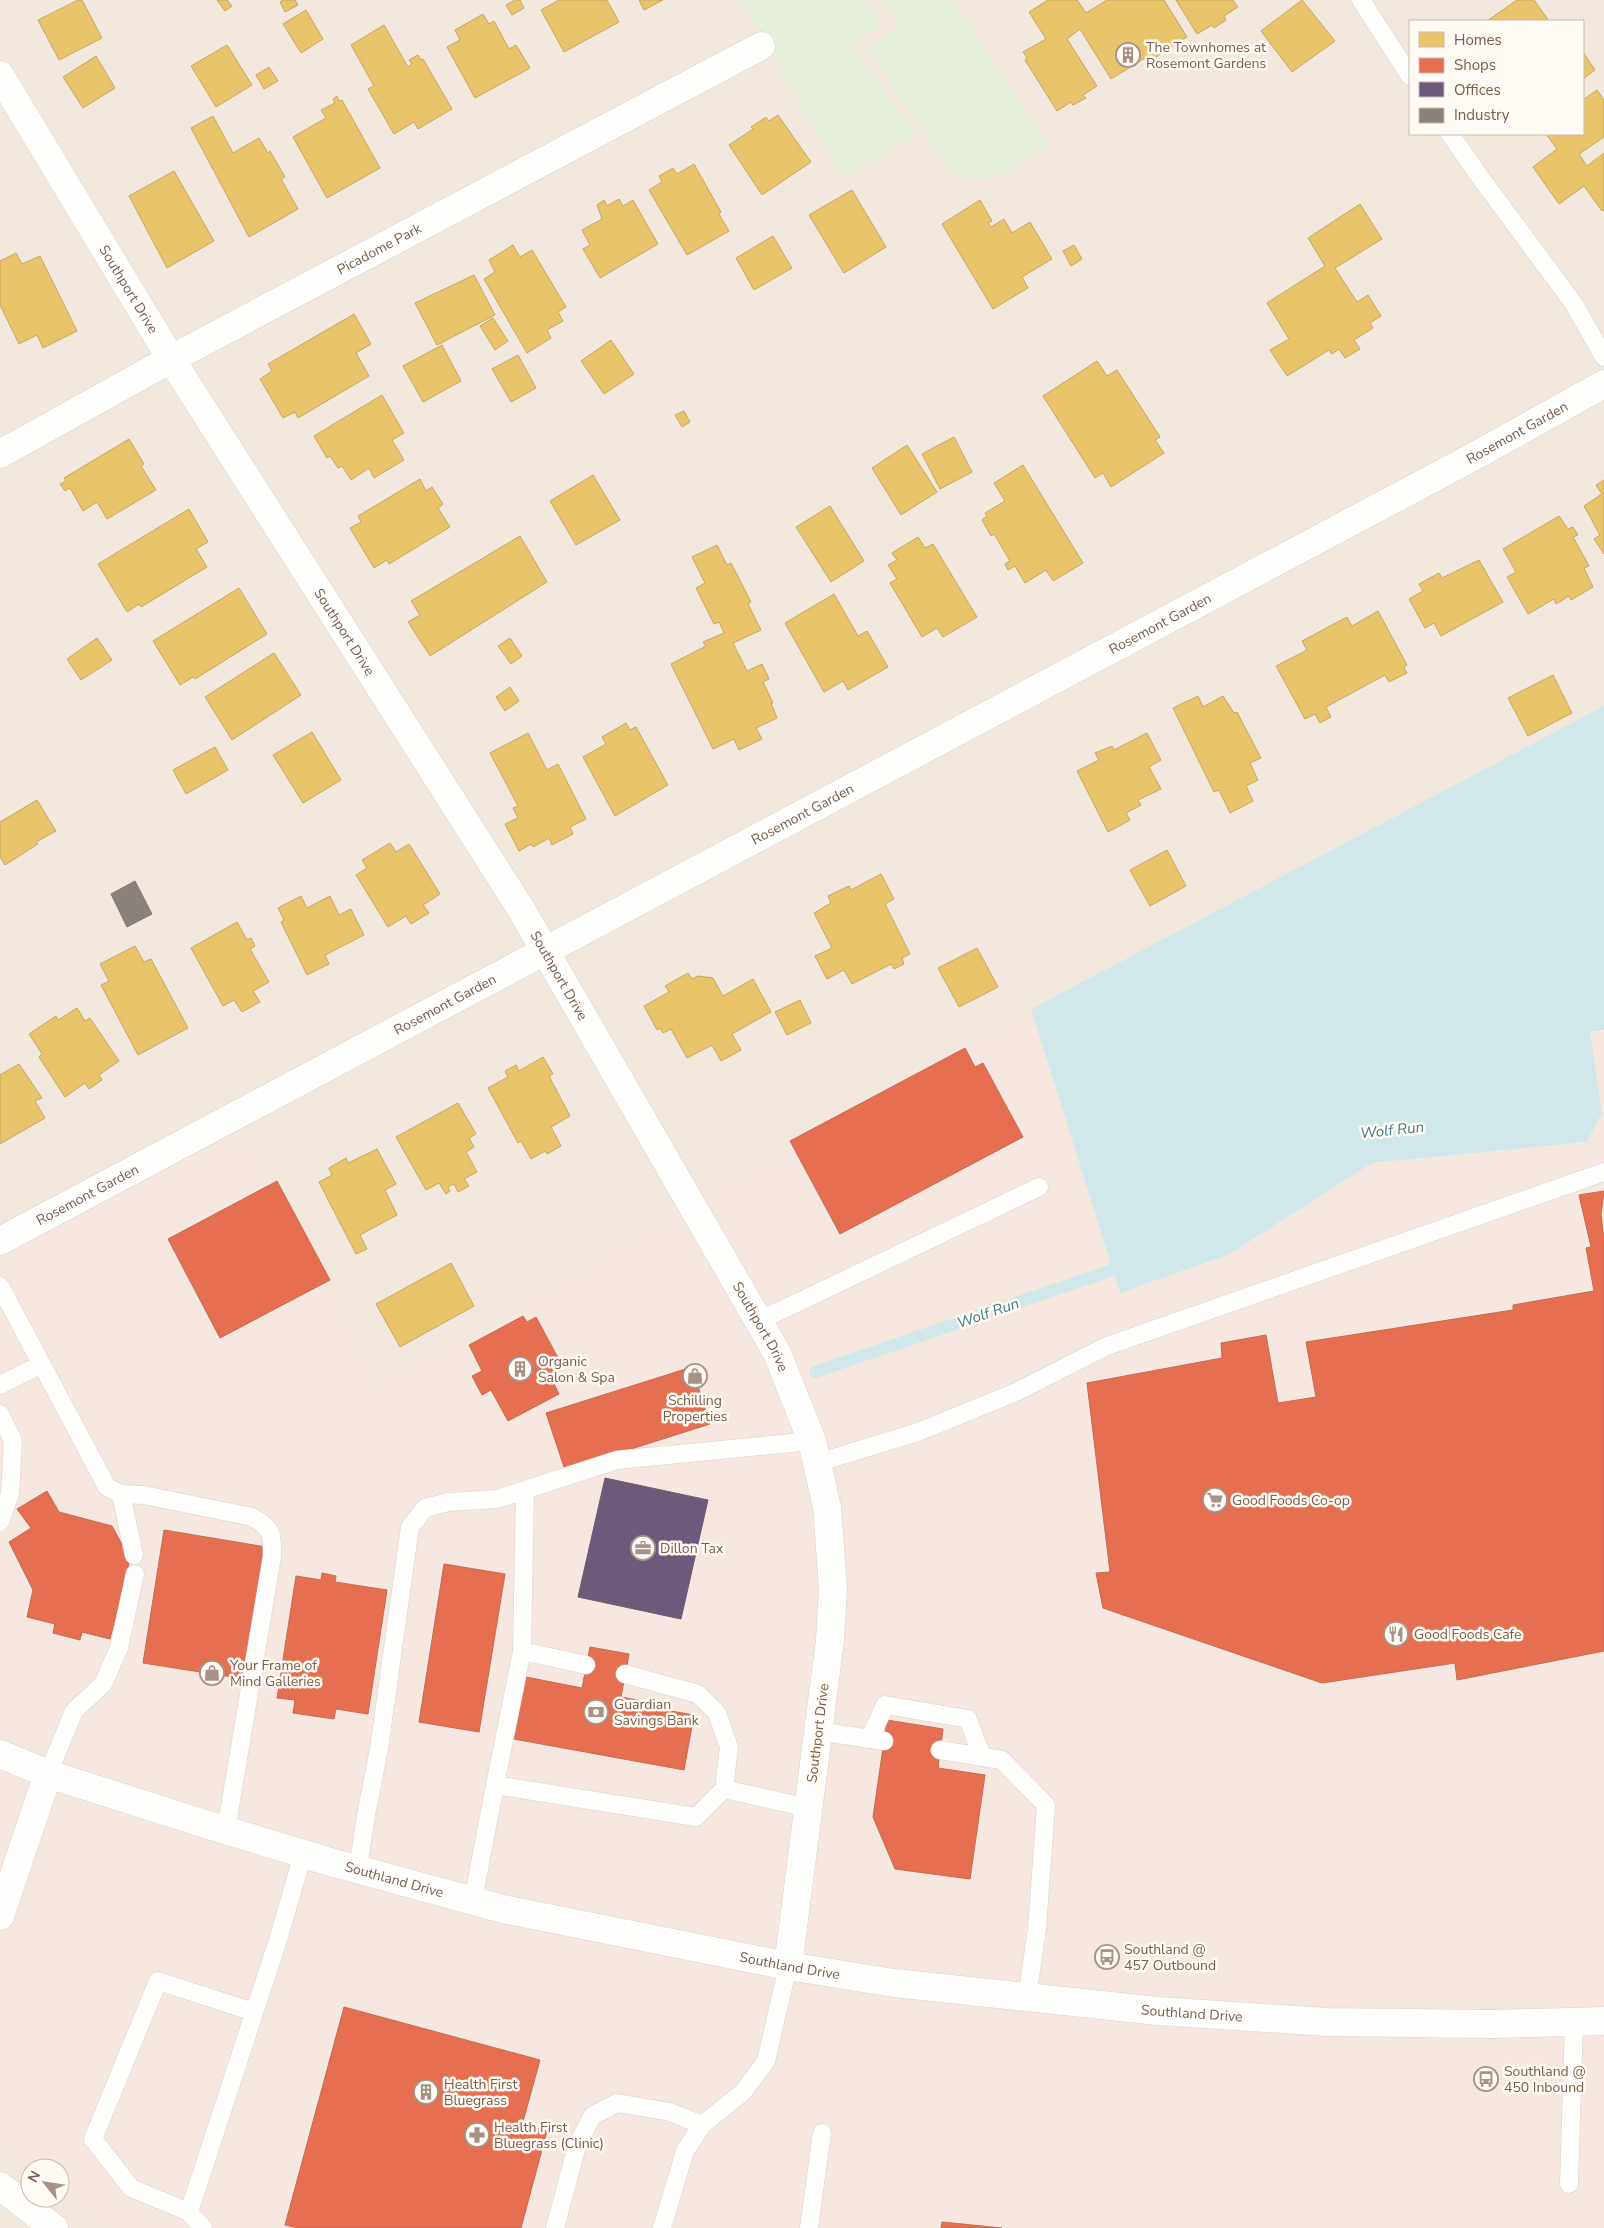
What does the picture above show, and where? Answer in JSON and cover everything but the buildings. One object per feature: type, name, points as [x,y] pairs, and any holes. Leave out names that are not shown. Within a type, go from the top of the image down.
[{"type":"street","name":"Picadome Park","points":[[0,454],[171,359],[761,46]]},
{"type":"street","name":"Southport Drive","points":[[0,75],[171,359],[522,909],[777,1353],[815,1452],[827,1507],[833,1588],[830,1640],[788,1966]]},
{"type":"street","name":"Rosemont Garden","points":[[2,1237],[546,952],[1463,463],[1604,384]]},
{"type":"street","name":"Southland Drive","points":[[0,1754],[48,1774],[303,1854],[473,1900],[544,1918],[788,1966],[894,1983],[1027,1998],[1149,2010],[1327,2022],[1492,2024],[1604,2020]]},
{"type":"street","points":[[0,1916],[48,1774]]},
{"type":"street","points":[[0,2186],[54,2228]]},
{"type":"lane","points":[[1361,0],[1409,74]]},
{"type":"lane","points":[[1451,135],[1480,178],[1574,304],[1604,357]]},
{"type":"lane","points":[[358,1869],[379,1749],[410,1527],[425,1508],[448,1502],[497,1499],[617,1460],[815,1452],[918,1432],[1016,1392],[1107,1346],[1604,1172]]},
{"type":"lane","points":[[759,1321],[1039,1187]]},
{"type":"lane","points":[[0,1286],[107,1487],[121,1494],[144,1495],[252,1517],[267,1526],[272,1538],[272,1557],[226,1830]]},
{"type":"lane","points":[[0,1385],[42,1364]]},
{"type":"lane","points":[[0,1414],[13,1442],[10,1494],[0,1522]]},
{"type":"lane","points":[[473,1900],[522,1651],[525,1490]]},
{"type":"lane","points":[[121,1494],[134,1555]]},
{"type":"lane","points":[[48,1774],[74,1712],[103,1684],[119,1648],[135,1574]]},
{"type":"lane","points":[[522,1651],[586,1665]]},
{"type":"lane","points":[[495,1785],[696,1817],[724,1789],[729,1747],[718,1713],[698,1694],[625,1674]]},
{"type":"lane","points":[[818,1731],[877,1740],[885,1705],[968,1719],[982,1757]]},
{"type":"lane","points":[[940,1750],[1002,1760],[1046,1805],[1037,1929],[1027,1998]]},
{"type":"lane","points":[[724,1789],[808,1808]]},
{"type":"lane","points":[[189,2212],[278,1940],[303,1854]]},
{"type":"lane","points":[[662,2228],[685,2151],[702,2124],[743,2092],[766,2061],[788,1966]]},
{"type":"lane","points":[[203,2228],[189,2212],[131,2188],[93,2138],[158,1981],[254,2012]]},
{"type":"lane","points":[[1569,2184],[1574,2021]]},
{"type":"lane","points":[[555,2228],[577,2146],[592,2116],[617,2104],[670,2112],[702,2124]]},
{"type":"lane","points":[[809,2228],[822,2133]]},
{"type":"shaded area","points":[[0,0],[1604,0],[1604,706],[1031,1009],[380,1383],[236,1117],[0,1241]]},
{"type":"shaded area","points":[[1031,1009],[1120,1293],[1228,1255],[1372,1163],[1587,1142],[1602,1113],[1589,1032],[1604,1031],[1604,2228],[106,2228],[70,2200],[70,2158],[20,2158],[20,2161],[0,2146],[0,1241],[236,1116],[380,1382]]},
{"type":"shaded area","points":[[0,2146],[20,2161],[20,2208],[70,2208],[70,2200],[106,2228],[0,2228]]},
{"type":"green space","points":[[741,0],[864,0],[880,25],[851,45],[916,135],[843,178]]},
{"type":"green space","points":[[883,0],[953,0],[1049,146],[990,179],[954,176],[867,47],[900,26]]},
{"type":"water","points":[[1604,706],[1604,1030],[1590,1032],[1602,1113],[1587,1142],[1372,1163],[1228,1255],[1120,1293],[1031,1009]]},
{"type":"waterway","name":"Wolf Run","points":[[815,1372],[1104,1273],[1127,1263]]},
{"type":"place","name":"The Townhomes at Rosemont Gardens","points":[[1128,55]]},
{"type":"place","name":"Organic Salon & Spa","points":[[520,1369]]},
{"type":"place","name":"Schilling Properties","points":[[695,1376]]},
{"type":"place","name":"Good Foods Co-op","points":[[1215,1500]]},
{"type":"place","name":"Dillon Tax","points":[[643,1548]]},
{"type":"place","name":"Good Foods Cafe","points":[[1396,1634]]},
{"type":"place","name":"Your Frame of Mind Galleries","points":[[212,1673]]},
{"type":"place","name":"Guardian Savings Bank","points":[[596,1712]]},
{"type":"place","name":"Southland @ 457 Outbound","points":[[1107,1957]]},
{"type":"place","name":"Southland @ 450 Inbound","points":[[1486,2079]]},
{"type":"place","name":"Health First Bluegrass","points":[[426,2092]]},
{"type":"place","name":"Health First Bluegrass (Clinic)","points":[[477,2135]]}]
